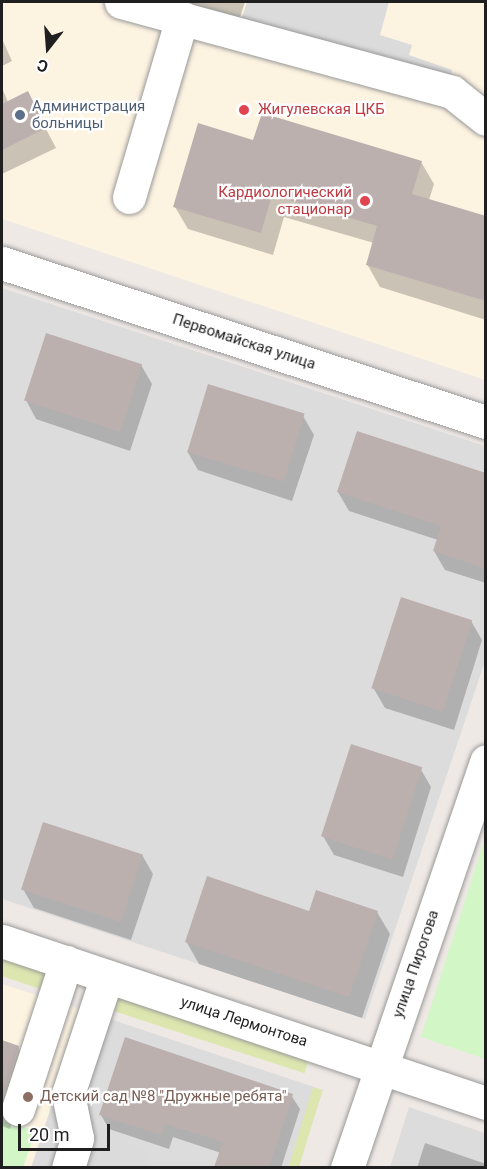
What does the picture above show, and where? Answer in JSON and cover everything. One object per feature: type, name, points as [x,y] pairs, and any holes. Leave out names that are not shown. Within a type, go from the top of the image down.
[{"type":"street","points":[[122,2],[452,92],[485,119]]},
{"type":"street","points":[[129,197],[182,18]]},
{"type":"street","name":"Первомайская улица","points":[[2,263],[486,422]]},
{"type":"street","name":"улица Пирогова","points":[[347,1167],[486,760]]},
{"type":"street","name":"улица Лермонтова","points":[[2,940],[486,1103]]},
{"type":"street","points":[[18,1109],[66,962]]},
{"type":"street","points":[[68,1167],[78,1138],[68,1094],[107,976]]},
{"type":"shaded area","name":"Жигулевская ЦКБ","points":[[2,2],[485,2],[485,380],[2,219]]},
{"type":"shaded area","points":[[247,2],[389,2],[380,35],[412,45],[409,55],[452,70],[449,83],[239,27]]},
{"type":"shaded area","points":[[2,288],[485,446],[485,661],[365,1019],[2,899]]},
{"type":"shaded area","name":"Детский сад №8 \"Дружные ребята\"","points":[[2,984],[83,1010],[31,1167],[2,1168]]},
{"type":"shaded area","points":[[83,1010],[323,1090],[298,1167],[31,1168]]},
{"type":"shaded area","points":[[409,1107],[485,1133],[485,1167],[390,1167]]},
{"type":"shaded area","points":[[96,1132],[150,1151],[146,1167],[83,1168]]},
{"type":"green space","points":[[485,838],[486,1059],[421,1037]]},
{"type":"green space","points":[[2,954],[56,973],[49,992],[2,976]]},
{"type":"green space","points":[[116,993],[310,1056],[304,1073],[110,1010]]},
{"type":"green space","points":[[313,1087],[323,1090],[299,1168],[288,1168]]},
{"type":"green space","points":[[2,1120],[36,1131],[23,1167],[2,1168]]},
{"type":"building","name":"Администрация больницы","points":[[28,91],[46,128],[2,150],[2,104]]},
{"type":"building","name":"Кардиологический стационар","points":[[262,113],[422,161],[412,194],[486,216],[486,301],[366,265],[377,226],[272,195],[261,233],[173,207],[198,123],[253,140]]},
{"type":"building","points":[[46,333],[142,364],[120,432],[24,401]]},
{"type":"building","points":[[208,384],[305,414],[284,481],[187,452]]},
{"type":"building","points":[[357,431],[486,473],[486,569],[433,551],[441,526],[337,492]]},
{"type":"building","points":[[401,597],[472,620],[443,711],[371,688]]},
{"type":"building","points":[[351,744],[422,767],[392,859],[321,836]]},
{"type":"building","points":[[43,822],[143,854],[121,922],[21,890]]},
{"type":"building","points":[[207,876],[309,911],[316,890],[378,911],[349,997],[185,942]]},
{"type":"building","points":[[125,1037],[293,1094],[269,1167],[214,1167],[223,1142],[165,1124],[161,1135],[99,1115]]},
{"type":"building","points":[[2,1040],[19,1046],[2,1099]]},
{"type":"place","name":"Жигулевская ЦКБ","points":[[244,110]]},
{"type":"place","name":"Администрация больницы","points":[[20,115]]},
{"type":"place","name":"Кардиологический стационар","points":[[365,201]]},
{"type":"place","name":"Детский сад №8 \"Дружные ребята\"","points":[[28,1097]]}]
